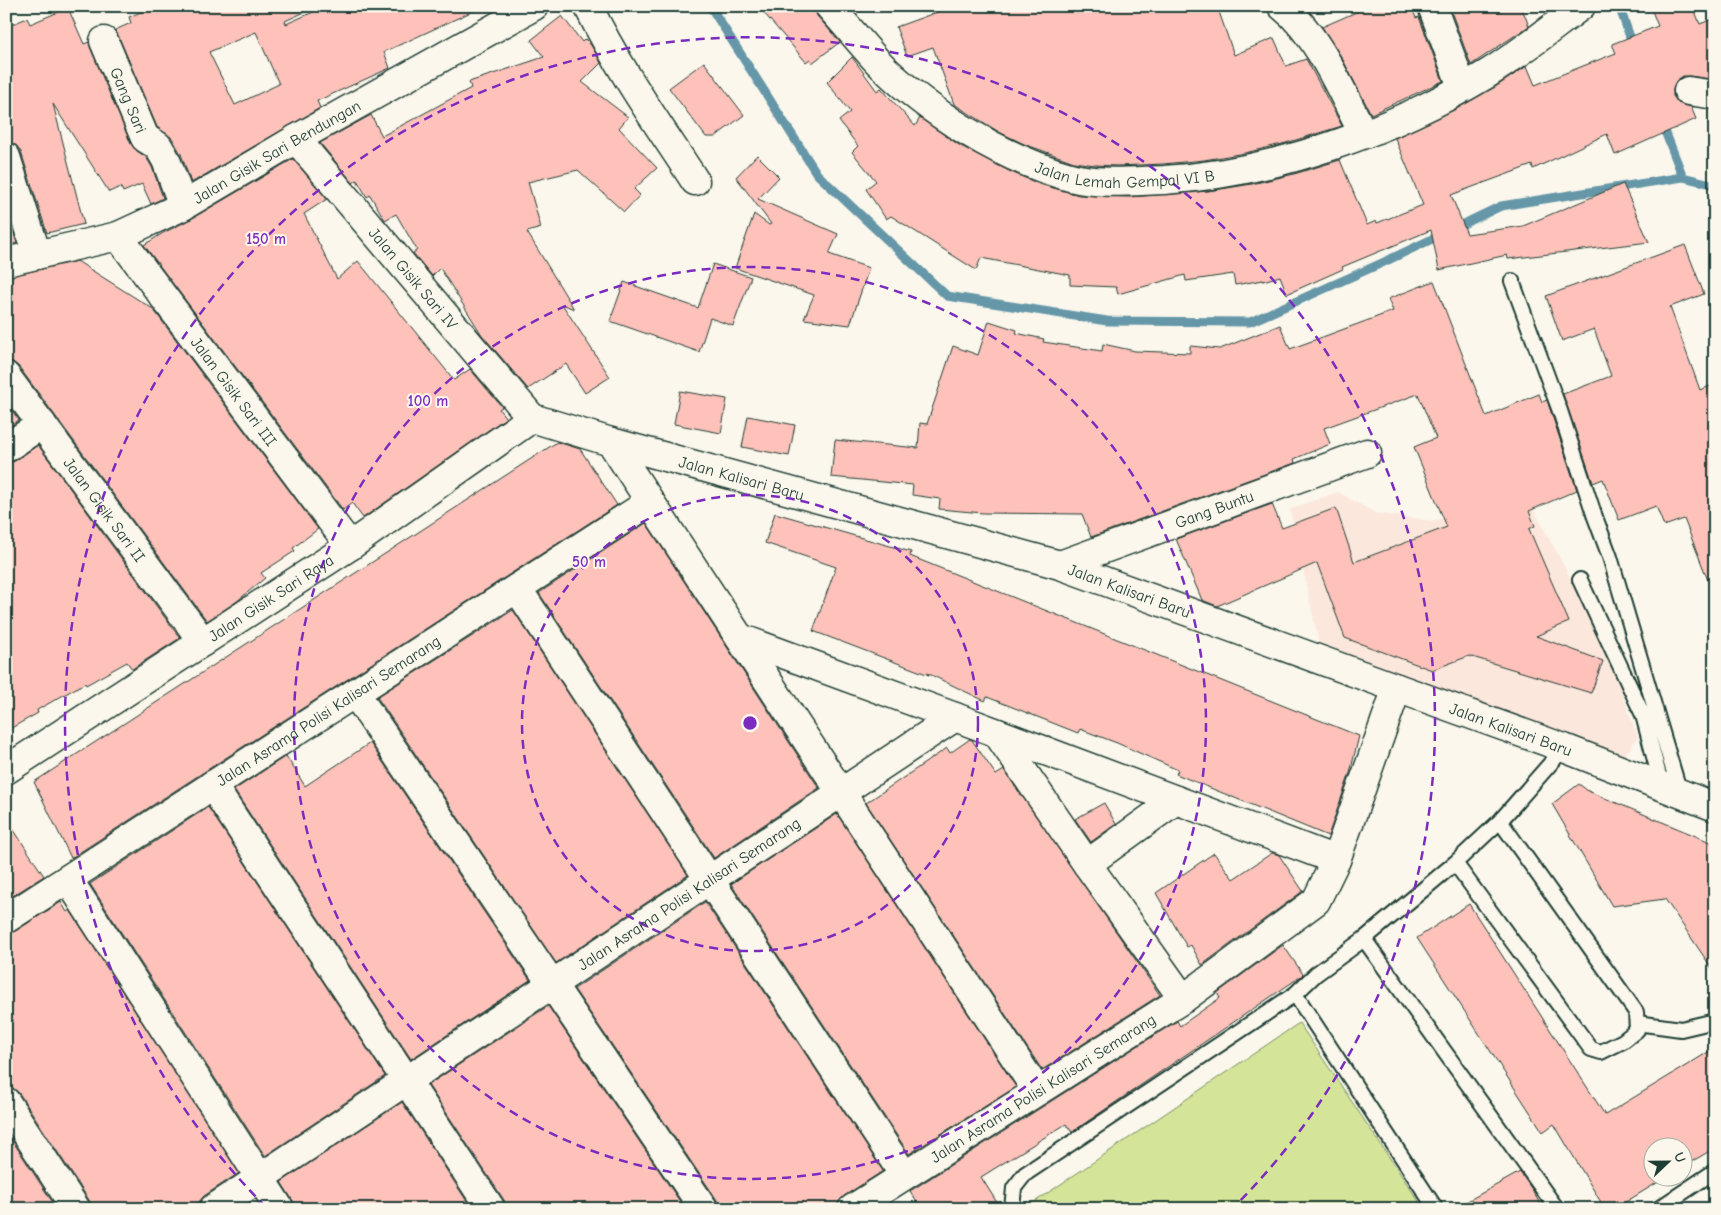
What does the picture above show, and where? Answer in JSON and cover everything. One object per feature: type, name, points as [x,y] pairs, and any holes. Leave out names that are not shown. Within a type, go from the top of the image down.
[{"type":"street","name":"Jalan Gisik Sari Bendungan","points":[[6,262],[118,236],[183,206],[296,139],[534,6]]},
{"type":"street","points":[[588,6],[628,77],[695,181]]},
{"type":"street","name":"Jalan Lemah Gempal VI B","points":[[829,6],[877,61],[953,124],[1010,153],[1049,170],[1073,177],[1127,182],[1182,179],[1226,173],[1274,163],[1336,144],[1430,104],[1486,74],[1528,48],[1581,6]]},
{"type":"street","points":[[1282,6],[1293,15],[1312,39],[1363,133]]},
{"type":"street","points":[[1432,6],[1462,87]]},
{"type":"street","name":"Gang Sari","points":[[104,42],[145,138],[158,146],[166,160],[183,206]]},
{"type":"street","points":[[1688,91],[1715,95]]},
{"type":"street","name":"Jalan Gisik Sari IV","points":[[296,139],[532,418]]},
{"type":"street","points":[[6,157],[37,256]]},
{"type":"street","name":"Jalan Gisik Sari III","points":[[118,236],[350,546]]},
{"type":"street","name":"Jalan Gisik Sari II","points":[[6,376],[203,642]]},
{"type":"street","name":"Jalan Kalisari Baru","points":[[532,418],[611,442],[1060,565],[1564,748],[1715,806]]},
{"type":"street","name":"Jalan Gisik Sari Raya","points":[[6,770],[350,546],[532,418]]},
{"type":"street","points":[[6,448],[42,424]]},
{"type":"street","points":[[611,442],[1037,1091]]},
{"type":"street","name":"Gang Buntu","points":[[1060,565],[1367,453]]},
{"type":"street","name":"Jalan Asrama Polisi Kalisari Semarang","points":[[6,919],[650,502]]},
{"type":"street","points":[[517,588],[904,1175]]},
{"type":"street","points":[[740,638],[1336,860]]},
{"type":"street","name":"Jalan Asrama Polisi Kalisari Semarang","points":[[852,1209],[1184,999],[1316,901],[1336,860],[1397,688]]},
{"type":"street","points":[[355,693],[704,1209]]},
{"type":"street","name":"Jalan Asrama Polisi Kalisari Semarang","points":[[213,1209],[955,717]]},
{"type":"street","points":[[997,733],[1087,864],[1184,999]]},
{"type":"street","points":[[212,786],[492,1209]]},
{"type":"street","points":[[1087,864],[1176,800]]},
{"type":"street","points":[[68,879],[280,1209]]},
{"type":"street","points":[[6,1102],[76,1209]]},
{"type":"lane","points":[[1512,281],[1560,411],[1610,557],[1671,790]]},
{"type":"lane","points":[[1580,580],[1643,715],[1671,790]]},
{"type":"lane","points":[[1012,1209],[1014,1188],[1025,1174],[1295,994],[1316,974],[1364,939],[1455,863],[1500,821],[1564,748]]},
{"type":"lane","points":[[1455,863],[1592,1049],[1601,1052],[1623,1041],[1637,1030],[1636,1012],[1500,821]]},
{"type":"lane","points":[[1364,939],[1557,1209]]},
{"type":"lane","points":[[1295,994],[1434,1206]]},
{"type":"lane","points":[[1638,1023],[1680,1028],[1715,1021]]},
{"type":"lane","points":[[1658,1209],[1715,1171]]},
{"type":"shaded area","points":[[1338,492],[1375,513],[1433,521],[1526,495],[1609,656],[1638,738],[1622,759],[1323,662],[1290,509]]},
{"type":"green space","points":[[1299,1023],[1424,1209],[1028,1209],[1027,1207]]},
{"type":"building","points":[[155,6],[318,6],[285,21],[286,24],[327,6],[484,6],[384,52],[390,68],[317,101],[320,108],[191,183],[181,154],[172,138],[157,127],[115,30],[131,23],[129,17]],"holes":[[[256,32],[279,84],[235,105],[209,52]]]},
{"type":"building","points":[[758,6],[814,6],[817,16],[840,42],[812,63],[810,59],[806,62]]},
{"type":"building","points":[[954,6],[1217,6],[1234,55],[1274,38],[1286,66],[1306,59],[1342,126],[1286,143],[1204,160],[1117,166],[1074,162],[1024,144],[999,132],[954,104],[933,47],[907,56],[896,27]]},
{"type":"building","points":[[1370,6],[1411,6],[1416,18],[1419,17],[1443,81],[1371,114],[1342,58],[1322,27]]},
{"type":"building","points":[[1449,6],[1521,6],[1529,26],[1471,65]]},
{"type":"building","points":[[1650,6],[1693,6],[1700,24],[1715,18],[1715,77],[1711,79],[1683,76],[1676,81],[1673,88],[1673,96],[1678,103],[1691,107],[1696,119],[1615,155],[1607,134],[1533,169],[1532,165],[1451,195],[1467,234],[1523,226],[1623,184],[1649,242],[1508,259],[1507,255],[1439,270],[1431,230],[1342,267],[1343,269],[1287,294],[1280,276],[1263,281],[1235,285],[1233,274],[1186,281],[1185,275],[1118,294],[1116,287],[1070,285],[1070,275],[981,258],[976,270],[891,216],[886,219],[866,189],[876,181],[852,152],[858,146],[839,121],[850,112],[827,82],[852,57],[877,91],[881,88],[915,126],[920,118],[959,145],[1011,172],[1039,184],[1079,195],[1129,197],[1208,191],[1252,184],[1340,160],[1367,225],[1423,205],[1395,138],[1458,108],[1527,66],[1535,85],[1616,53],[1612,44],[1658,26]]},
{"type":"building","points":[[68,8],[84,44],[89,42],[131,144],[146,157],[152,167],[163,198],[151,204],[142,184],[123,192],[121,187],[109,192],[53,104],[84,224],[47,233],[21,152],[16,145],[6,142],[6,27],[27,18],[30,24]]},
{"type":"building","points":[[562,16],[582,42],[585,39],[591,45],[601,63],[582,82],[628,117],[619,128],[657,168],[634,189],[640,195],[624,212],[578,170],[528,182],[541,228],[527,232],[574,309],[562,304],[610,377],[585,393],[566,364],[528,389],[482,335],[440,268],[432,276],[413,253],[417,250],[396,214],[385,220],[370,195],[367,197],[357,180],[353,183],[320,143],[371,115],[382,136],[471,88],[469,82],[544,57],[531,40]]},
{"type":"building","points":[[704,62],[744,115],[715,137],[706,137],[669,88]]},
{"type":"building","points":[[757,155],[779,177],[758,199],[838,234],[829,254],[869,268],[850,325],[804,319],[814,295],[735,268],[754,214],[769,225],[771,224],[736,177]]},
{"type":"building","points":[[293,159],[327,199],[304,214],[337,279],[358,261],[454,380],[470,369],[502,407],[499,409],[506,418],[363,518],[352,503],[343,510],[144,245]]},
{"type":"building","points":[[6,210],[17,243],[6,246]]},
{"type":"building","points":[[1685,245],[1704,294],[1670,307],[1700,390],[1715,384],[1715,592],[1713,593],[1684,519],[1664,526],[1656,506],[1619,520],[1603,479],[1593,483],[1563,394],[1611,376],[1594,329],[1562,341],[1546,296]]},
{"type":"building","points":[[77,261],[153,309],[318,529],[293,548],[295,551],[261,573],[265,578],[236,602],[207,621],[19,367],[13,362],[6,361],[6,277]]},
{"type":"building","points":[[713,264],[751,277],[733,326],[710,318],[699,352],[610,321],[624,282],[698,308]]},
{"type":"building","points":[[1434,281],[1486,416],[1539,394],[1542,402],[1547,400],[1577,490],[1529,511],[1535,526],[1529,529],[1569,622],[1536,636],[1603,661],[1591,693],[1469,656],[1432,670],[1345,638],[1317,563],[1217,606],[1202,600],[1176,539],[1272,504],[1282,528],[1336,508],[1354,562],[1447,527],[1414,447],[1436,438],[1418,394],[1324,428],[1330,444],[1294,459],[1295,463],[1091,537],[1082,514],[983,513],[939,509],[940,499],[912,495],[913,485],[831,477],[835,440],[918,448],[920,423],[927,424],[953,346],[978,355],[989,321],[1017,330],[1016,333],[1044,339],[1043,342],[1102,351],[1103,344],[1135,351],[1190,353],[1190,346],[1220,349],[1280,325],[1290,349],[1393,311],[1388,299]]},
{"type":"building","points":[[680,391],[727,399],[721,433],[674,424]]},
{"type":"building","points":[[6,403],[19,420],[6,429]]},
{"type":"building","points":[[748,416],[795,425],[789,456],[742,447]]},
{"type":"building","points":[[557,442],[580,449],[617,505],[71,858],[34,782]]},
{"type":"building","points":[[38,445],[180,638],[132,669],[127,662],[86,685],[85,683],[37,710],[38,713],[6,731],[6,464],[15,461]]},
{"type":"building","points":[[775,513],[911,552],[910,556],[1359,736],[1350,773],[1328,836],[1176,774],[1178,770],[1117,743],[1080,729],[1078,733],[987,697],[985,701],[927,673],[929,675],[813,631],[836,567],[765,543]]},
{"type":"building","points":[[646,523],[819,788],[714,858],[539,593]]},
{"type":"building","points":[[513,610],[688,875],[556,963],[377,697]]},
{"type":"building","points":[[970,739],[996,775],[1004,770],[1160,995],[1042,1070],[866,803],[947,748],[950,753]]},
{"type":"building","points":[[370,743],[530,980],[411,1059],[234,790],[286,756],[305,786]]},
{"type":"building","points":[[1579,784],[1588,791],[1715,844],[1715,973],[1665,899],[1612,906],[1552,804]]},
{"type":"building","points":[[1104,803],[1116,824],[1091,842],[1075,819]]},
{"type":"building","points":[[208,807],[385,1076],[265,1156],[90,884]]},
{"type":"building","points":[[837,814],[1016,1087],[909,1154],[731,884]]},
{"type":"building","points":[[6,818],[44,876],[6,900]]},
{"type":"building","points":[[1214,853],[1233,879],[1272,853],[1279,855],[1303,891],[1202,965],[1191,945],[1187,947],[1156,893]]},
{"type":"building","points":[[61,902],[67,912],[70,910],[239,1173],[204,1196],[199,1202],[198,1209],[92,1209],[89,1200],[19,1093],[13,1088],[6,1087],[6,935],[14,932]]},
{"type":"building","points":[[705,902],[883,1171],[844,1196],[834,1209],[719,1209],[717,1200],[574,989]]},
{"type":"building","points":[[1469,904],[1605,1115],[1715,1048],[1715,1148],[1694,1160],[1694,1138],[1644,1138],[1644,1188],[1649,1188],[1614,1209],[1605,1209],[1554,1124],[1543,1132],[1417,938]]},
{"type":"building","points":[[1283,945],[1303,974],[1300,977],[1072,1132],[1066,1124],[981,1177],[1001,1209],[921,1209],[910,1191],[1177,1021],[1180,1026],[1220,998],[1217,993]]},
{"type":"building","points":[[548,1006],[685,1209],[507,1209],[504,1200],[428,1085]]},
{"type":"building","points":[[402,1102],[472,1209],[296,1209],[281,1182]]},
{"type":"building","points":[[6,1131],[57,1209],[6,1209]]},
{"type":"building","points":[[1520,1172],[1543,1209],[1453,1209]]},
{"type":"waterway","points":[[710,6],[817,174],[947,296],[1107,321],[1250,322],[1382,263],[1501,206],[1683,177]]},
{"type":"waterway","points":[[1619,6],[1634,48]]},
{"type":"waterway","points":[[1661,121],[1683,177],[1715,185]]}]
